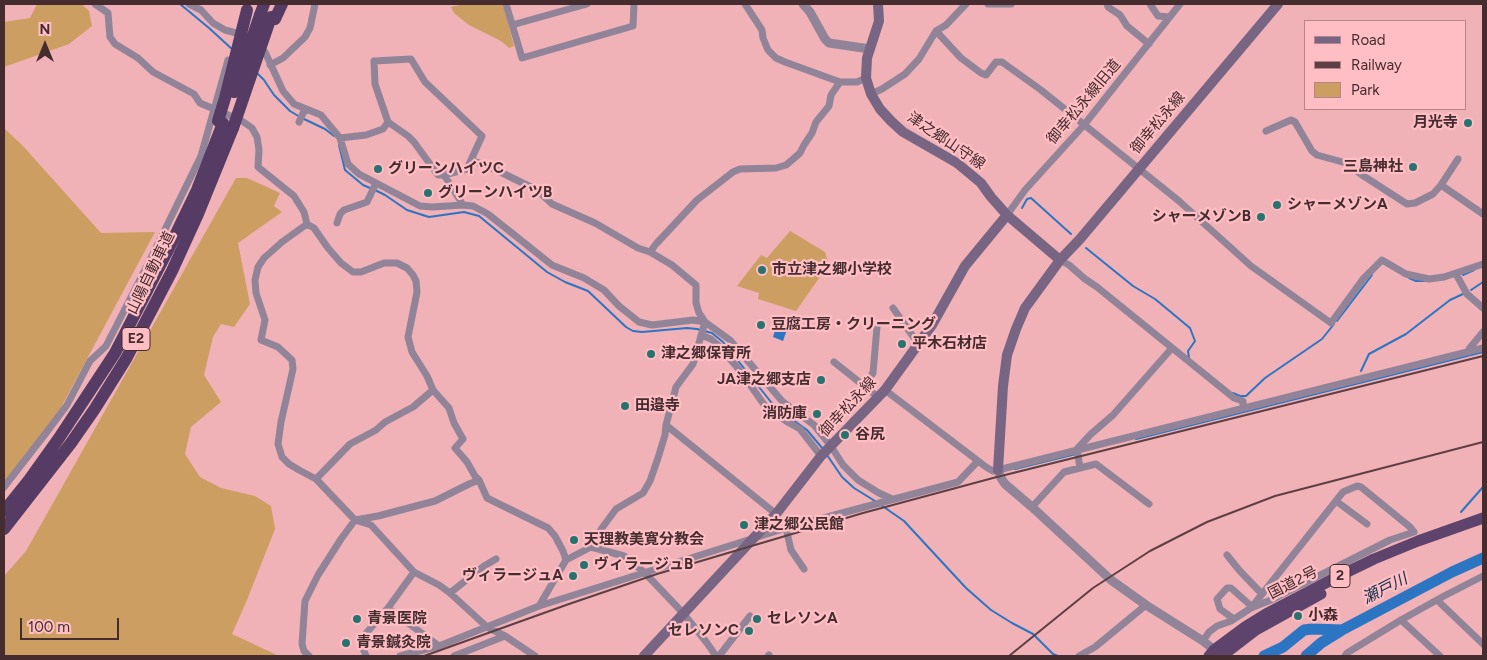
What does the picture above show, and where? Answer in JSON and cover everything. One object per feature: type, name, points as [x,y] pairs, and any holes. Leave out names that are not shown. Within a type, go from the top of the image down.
[{"type":"highway","name":"山陽自動車道","points":[[4,511],[59,438],[114,353],[197,190],[222,120],[268,14],[276,4]]},
{"type":"highway","points":[[268,14],[282,4]]},
{"type":"highway","points":[[222,120],[248,7]]},
{"type":"highway","name":"山陽自動車道","points":[[4,529],[71,443],[94,410],[126,358],[172,271],[198,214],[222,120],[259,53],[268,14]]},
{"type":"highway","name":"国道2号","points":[[1218,655],[1245,627],[1274,604],[1374,559],[1416,537],[1483,518]]},
{"type":"highway","name":"国道2号","points":[[1218,655],[1256,630],[1351,577],[1410,551],[1483,524]]},
{"type":"main road","name":"御幸松永線","points":[[998,470],[1003,386],[1007,355],[1025,308],[1060,260],[1080,239],[1278,4]]},
{"type":"main road","name":"津之郷山守線","points":[[880,5],[878,21],[866,66],[866,78],[871,94],[880,110],[903,132],[957,163],[981,183],[1007,215]]},
{"type":"main road","name":"御幸松永線","points":[[644,656],[776,514],[826,452],[882,393],[919,346],[965,266],[1007,215]]},
{"type":"main road","points":[[1007,215],[1060,260]]},
{"type":"street","points":[[95,4],[108,13],[110,38],[115,44],[138,58],[152,72],[194,94],[200,103],[222,120],[242,121],[252,128],[257,137],[259,150],[258,167],[294,196],[304,212],[307,224],[314,228],[341,263],[353,272],[360,272],[384,263],[397,263],[407,268],[413,275],[416,281],[417,292],[408,338],[412,352],[428,376],[433,390],[448,408],[463,439],[455,448],[480,480],[486,498],[548,528],[555,536],[566,560]]},
{"type":"street","points":[[189,4],[202,7],[213,23],[225,30],[249,36],[265,52],[283,91],[294,104],[321,115],[340,138],[348,164],[359,174],[420,206],[473,206],[488,214],[552,265],[584,278],[604,290],[619,306],[639,322],[652,325],[693,320],[705,322]]},
{"type":"street","points":[[270,65],[283,58],[305,37],[310,28],[315,4]]},
{"type":"street","points":[[506,4],[522,58],[632,26],[634,4]]},
{"type":"street","points":[[512,25],[587,4]]},
{"type":"street","points":[[745,4],[762,30],[768,50],[776,58],[840,82],[857,82],[866,78]]},
{"type":"street","points":[[803,4],[829,43],[870,49]]},
{"type":"street","points":[[871,94],[905,74],[919,59],[936,31],[946,25],[966,4]]},
{"type":"street","points":[[988,4],[1010,4]]},
{"type":"street","points":[[1106,4],[1149,44]]},
{"type":"street","points":[[1150,4],[1158,16],[1169,17]]},
{"type":"street","name":"御幸松永線旧道","points":[[1007,215],[1025,190],[1084,124],[1180,4]]},
{"type":"street","points":[[936,31],[961,58],[981,73],[986,75],[996,62],[1002,62],[1041,90],[1179,201],[1251,266],[1331,323],[1363,279],[1382,260],[1406,274],[1429,279],[1456,274],[1483,264]]},
{"type":"street","points":[[4,487],[46,434],[66,405],[90,361],[106,346],[150,262],[201,156],[222,120],[236,33]]},
{"type":"street","points":[[411,59],[425,82],[482,136],[471,160],[467,168],[438,175],[414,142],[388,122],[375,84],[374,61],[411,59]]},
{"type":"street","points":[[650,252],[697,200],[733,172],[740,169],[776,168],[786,165],[800,153],[812,134],[816,122],[829,106],[831,95],[840,82]]},
{"type":"street","points":[[299,122],[305,109]]},
{"type":"street","points":[[1266,131],[1291,120],[1295,122],[1312,152],[1346,163],[1406,204],[1414,203],[1433,194],[1458,159]]},
{"type":"street","points":[[340,138],[366,135],[383,128],[388,122]]},
{"type":"street","points":[[471,160],[537,190],[552,204],[595,223],[672,265],[696,285],[696,303],[699,313],[705,322],[730,340],[782,401],[814,425],[826,452]]},
{"type":"street","points":[[444,175],[462,205]]},
{"type":"street","points":[[337,223],[340,214],[344,210],[367,202],[376,183]]},
{"type":"street","points":[[1441,185],[1483,214]]},
{"type":"street","points":[[307,224],[264,258],[258,267],[255,280],[256,294],[266,320],[261,340],[278,347],[292,360],[293,369],[278,444],[282,457],[294,467],[316,479],[355,520],[371,525],[414,572],[439,585],[487,626],[535,656]]},
{"type":"street","points":[[1060,260],[1097,287],[1234,398],[1243,401],[1243,408]]},
{"type":"street","points":[[1456,274],[1467,294],[1483,308]]},
{"type":"street","points":[[893,308],[919,346]]},
{"type":"street","points":[[539,606],[566,560],[591,548],[602,528],[616,509],[643,493],[650,481],[658,458],[676,387],[693,364],[705,322]]},
{"type":"street","points":[[863,386],[872,373],[877,327]]},
{"type":"street","points":[[1469,352],[1469,349],[1483,332]]},
{"type":"street","points":[[701,335],[712,339],[720,347],[741,372],[765,406],[786,422],[800,429],[858,480],[879,493],[892,498]]},
{"type":"street","points":[[1080,468],[1077,452],[1091,434],[1113,415],[1172,348]]},
{"type":"street","points":[[834,362],[863,386],[882,393],[992,471],[1077,452],[1483,348]]},
{"type":"street","points":[[741,372],[750,364]]},
{"type":"street","points":[[316,479],[350,444],[413,407],[433,390]]},
{"type":"street","points":[[666,424],[776,514]]},
{"type":"street","points":[[400,656],[439,646],[539,606],[644,572],[786,528],[892,498],[958,482],[978,461]]},
{"type":"street","points":[[1032,507],[1064,472],[1096,464],[1149,504]]},
{"type":"street","points":[[998,470],[1006,484],[1111,580],[1146,606],[1203,641],[1218,655]]},
{"type":"street","points":[[309,656],[304,651],[302,644],[306,601],[318,575],[355,520],[435,501],[480,480]]},
{"type":"street","points":[[1251,608],[1343,492],[1357,486],[1361,487],[1410,527],[1416,537]]},
{"type":"street","points":[[1336,501],[1367,524]]},
{"type":"street","points":[[786,528],[791,550],[804,569]]},
{"type":"street","points":[[591,548],[624,556],[644,572],[683,614],[718,656],[750,616]]},
{"type":"street","points":[[1227,555],[1261,593]]},
{"type":"street","points":[[450,593],[484,566],[496,559]]},
{"type":"street","points":[[366,656],[362,646],[362,638],[388,608],[414,572]]},
{"type":"street","points":[[1345,656],[1401,620],[1483,576]]},
{"type":"street","points":[[1234,619],[1220,609],[1217,599],[1227,588],[1231,588],[1251,608]]},
{"type":"street","points":[[1437,600],[1483,644]]},
{"type":"street","points":[[1203,641],[1209,632],[1217,626],[1234,619],[1251,608],[1274,604]]},
{"type":"street","points":[[1080,656],[1095,647],[1146,606]]},
{"type":"street","points":[[388,608],[439,646]]},
{"type":"street","points":[[1401,620],[1440,656]]},
{"type":"street","points":[[456,656],[505,636]]},
{"type":"street","points":[[522,656],[523,648]]},
{"type":"green space","points":[[37,4],[82,4],[89,11],[92,26],[69,44],[4,67],[4,22],[30,18]]},
{"type":"green space","points":[[464,4],[503,4],[514,46],[509,48],[501,41],[469,25],[454,13],[451,7]]},
{"type":"green space","points":[[4,128],[23,146],[101,233],[155,232],[58,413],[4,489]]},
{"type":"green space","points":[[236,178],[247,178],[280,193],[274,206],[282,212],[238,243],[250,304],[234,327],[221,324],[213,337],[204,375],[221,402],[191,427],[185,454],[200,477],[221,488],[255,496],[271,506],[275,529],[232,634],[279,656],[4,656],[4,576],[26,551]]},
{"type":"green space","points":[[790,231],[825,252],[829,264],[796,311],[758,299],[759,293],[737,286],[761,255],[767,258]]},
{"type":"water","points":[[780,315],[791,318],[783,341],[773,337]]},
{"type":"waterway","points":[[180,4],[233,50]]},
{"type":"waterway","points":[[258,74],[274,95],[290,111],[300,117]]},
{"type":"waterway","points":[[304,119],[325,129],[334,136]]},
{"type":"waterway","points":[[339,145],[345,170],[363,185],[370,188]]},
{"type":"waterway","points":[[375,190],[407,210],[429,217],[464,212],[479,216],[547,272],[565,282],[588,291],[626,327],[633,331],[687,328],[712,333],[723,342],[775,407],[807,430],[823,449]]},
{"type":"waterway","points":[[1022,208],[1027,199],[1031,198],[1071,234]]},
{"type":"waterway","points":[[1086,248],[1133,286],[1155,299],[1190,328],[1195,341],[1188,351],[1189,358]]},
{"type":"waterway","points":[[1463,275],[1474,270]]},
{"type":"waterway","points":[[1337,321],[1372,275]]},
{"type":"waterway","points":[[1409,278],[1416,281],[1426,281]]},
{"type":"waterway","points":[[1471,290],[1483,282]]},
{"type":"waterway","points":[[1361,371],[1369,354],[1406,334],[1450,300],[1463,294]]},
{"type":"waterway","points":[[1233,393],[1246,396],[1265,378],[1322,339],[1334,324]]},
{"type":"waterway","points":[[1136,439],[1483,352]]},
{"type":"waterway","points":[[1015,469],[1076,454]]},
{"type":"waterway","points":[[827,455],[842,477],[854,488],[875,501]]},
{"type":"waterway","points":[[1461,512],[1483,487]]},
{"type":"waterway","points":[[881,505],[904,521],[966,588],[991,610],[1033,634],[1053,654],[1058,656]]},
{"type":"waterway","name":"瀬戸川","points":[[1306,656],[1321,643],[1342,630],[1452,572],[1483,558]]},
{"type":"waterway","points":[[1264,656],[1283,647],[1304,630],[1342,630]]},
{"type":"railway","points":[[424,656],[657,574],[863,513],[993,478],[1483,356]]},
{"type":"railway","points":[[1009,656],[1093,588],[1150,551],[1207,522],[1275,496],[1483,442]]},
{"type":"place","name":"月光寺","points":[[1468,123]]},
{"type":"place","name":"三島神社","points":[[1413,167]]},
{"type":"place","name":"グリーンハイツC","points":[[378,169]]},
{"type":"place","name":"グリーンハイツB","points":[[428,193]]},
{"type":"place","name":"シャーメゾンA","points":[[1277,205]]},
{"type":"place","name":"シャーメゾンB","points":[[1261,217]]},
{"type":"place","name":"市立津之郷小学校","points":[[762,270]]},
{"type":"place","name":"豆腐工房・クリーニング","points":[[761,325]]},
{"type":"place","name":"平木石材店","points":[[902,344]]},
{"type":"place","name":"津之郷保育所","points":[[651,354]]},
{"type":"place","name":"JA津之郷支店","points":[[821,380]]},
{"type":"place","name":"田邉寺","points":[[625,406]]},
{"type":"place","name":"消防庫","points":[[817,414]]},
{"type":"place","name":"谷尻","points":[[845,435]]},
{"type":"place","name":"津之郷公民館","points":[[744,525]]},
{"type":"place","name":"天理教美寛分教会","points":[[574,540]]},
{"type":"place","name":"ヴィラージュB","points":[[584,565]]},
{"type":"place","name":"ヴィラージュA","points":[[573,576]]},
{"type":"place","name":"小森","points":[[1298,616]]},
{"type":"place","name":"青景医院","points":[[357,619]]},
{"type":"place","name":"セレソンA","points":[[757,619]]},
{"type":"place","name":"セレソンC","points":[[749,631]]},
{"type":"place","name":"青景鍼灸院","points":[[346,643]]}]
